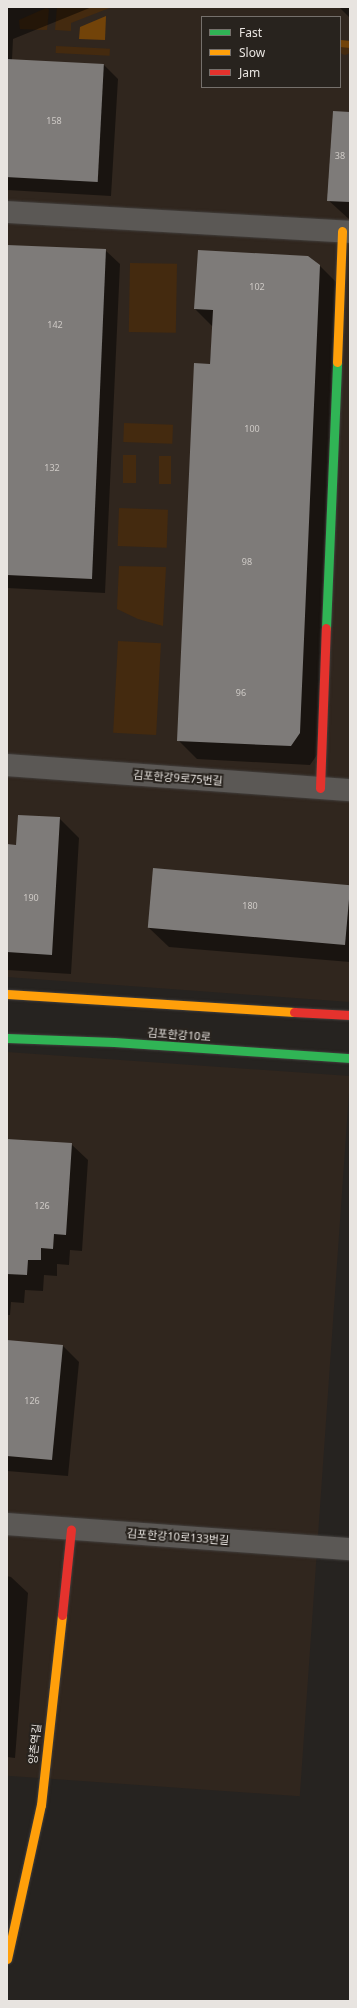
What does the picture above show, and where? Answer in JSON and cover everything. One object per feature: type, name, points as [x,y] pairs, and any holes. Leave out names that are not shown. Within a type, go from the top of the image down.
[{"type":"street","points":[[7,212],[346,232],[320,788]]},
{"type":"street","name":"김포한강9로75번길","points":[[7,765],[350,790]]},
{"type":"street","points":[[7,994],[350,1015]]},
{"type":"street","name":"김포한강10로","points":[[7,1038],[114,1042],[350,1058]]},
{"type":"street","name":"김포한강10로133번길","points":[[7,1524],[350,1549]]},
{"type":"street","name":"양촌역길","points":[[7,1959],[40,1805],[71,1529]]},
{"type":"shaded area","points":[[7,7],[350,7],[350,1002],[7,977]]},
{"type":"shaded area","points":[[57,7],[112,7],[71,23],[71,31],[55,30]]},
{"type":"shaded area","points":[[46,8],[49,9],[47,30],[20,29],[19,20]]},
{"type":"shaded area","points":[[106,16],[105,40],[79,39],[80,27]]},
{"type":"shaded area","points":[[347,45],[350,48],[349,54],[341,54],[341,46]]},
{"type":"shaded area","points":[[56,46],[110,49],[110,56],[56,53]]},
{"type":"shaded area","points":[[130,263],[177,264],[176,333],[129,332]]},
{"type":"shaded area","points":[[124,423],[173,425],[172,444],[123,442]]},
{"type":"shaded area","points":[[123,455],[136,455],[136,483],[123,483]]},
{"type":"shaded area","points":[[159,456],[171,456],[171,484],[159,484]]},
{"type":"shaded area","points":[[119,508],[168,510],[167,548],[118,546]]},
{"type":"shaded area","points":[[119,566],[166,567],[163,626],[138,619],[117,609]]},
{"type":"shaded area","points":[[118,641],[161,643],[156,735],[113,733]]},
{"type":"shaded area","points":[[7,1052],[350,1076],[300,1796],[7,1776]]},
{"type":"building","points":[[7,59],[104,64],[98,182],[7,177]]},
{"type":"building","points":[[333,111],[350,112],[350,202],[327,201]]},
{"type":"building","points":[[7,245],[106,249],[92,579],[7,575]]},
{"type":"building","points":[[198,250],[308,256],[320,265],[300,733],[291,746],[177,741],[194,363],[210,364],[213,310],[194,309]]},
{"type":"building","points":[[18,815],[60,817],[52,955],[7,952],[7,844],[16,845]]},
{"type":"building","points":[[153,868],[350,885],[345,945],[148,928]]},
{"type":"building","points":[[7,1139],[72,1143],[66,1235],[54,1234],[53,1249],[41,1248],[41,1260],[28,1260],[27,1275],[7,1274]]},
{"type":"building","points":[[7,1340],[63,1345],[52,1460],[7,1456]]},
{"type":"waterway","points":[[341,43],[350,44]]},
{"type":"traffic: fast","points":[[326,628],[337,362]]},
{"type":"traffic: fast","points":[[7,1038],[114,1042],[350,1058]]},
{"type":"traffic: slow","points":[[337,362],[342,231]]},
{"type":"traffic: slow","points":[[7,994],[294,1012]]},
{"type":"traffic: slow","points":[[7,1959],[41,1805],[62,1615]]},
{"type":"traffic: jam","points":[[320,788],[326,628]]},
{"type":"traffic: jam","points":[[294,1012],[350,1015]]},
{"type":"traffic: jam","points":[[62,1615],[71,1529]]}]
